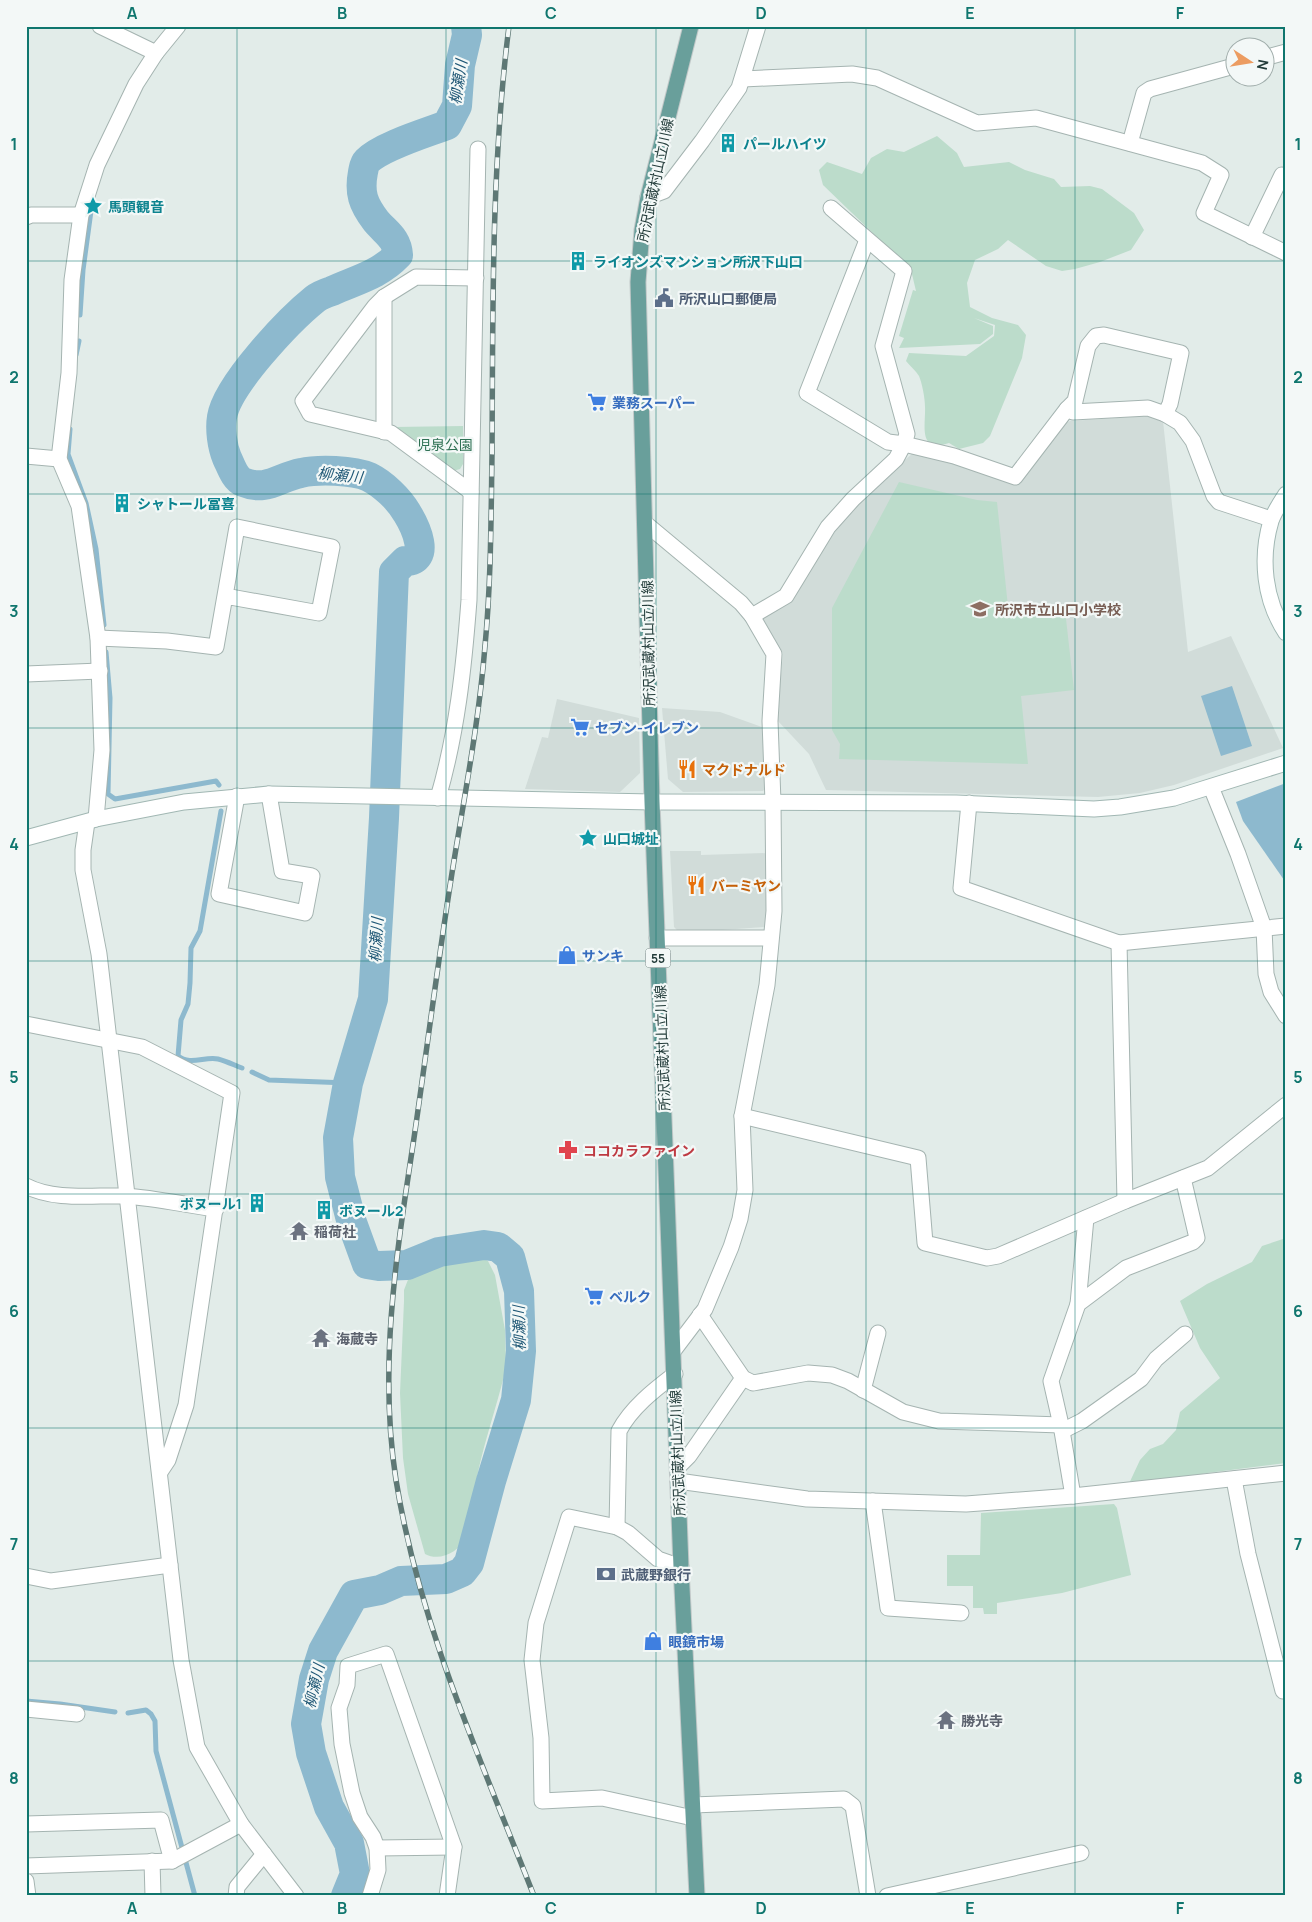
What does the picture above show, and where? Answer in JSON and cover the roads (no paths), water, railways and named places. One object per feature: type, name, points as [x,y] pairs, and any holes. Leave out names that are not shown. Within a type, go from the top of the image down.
[{"type":"main road","name":"所沢武蔵村山立川線","points":[[690,26],[648,197],[642,230],[638,282],[652,802],[681,1567],[697,1896]]},
{"type":"street","points":[[100,26],[156,53]]},
{"type":"street","points":[[178,26],[156,53],[136,84],[98,165],[81,216],[72,280],[69,373],[59,459],[79,506],[98,638],[102,750],[92,820],[83,850],[83,870],[99,954],[160,1472],[180,1660],[197,1746],[241,1824],[296,1896]]},
{"type":"street","points":[[648,197],[664,191],[739,88],[758,26]]},
{"type":"street","points":[[1130,143],[1144,93],[1150,89],[1224,69]]},
{"type":"street","points":[[743,79],[852,74],[885,82],[977,123],[1036,118],[1202,163],[1221,175],[1204,214],[1286,253]]},
{"type":"street","points":[[438,798],[449,759],[464,669],[469,600],[478,149]]},
{"type":"street","points":[[1252,237],[1282,175],[1286,176]]},
{"type":"street","points":[[752,616],[786,596],[828,527],[853,499],[896,459],[907,434],[883,346],[904,271],[831,208]]},
{"type":"street","points":[[26,217],[31,214],[81,216]]},
{"type":"street","points":[[867,240],[807,393],[888,442],[954,456],[1015,478],[1075,401],[1088,346],[1096,336],[1104,335],[1181,353],[1170,404],[1165,414]]},
{"type":"street","points":[[471,492],[391,433],[310,414],[304,401],[375,306],[384,297],[416,278],[476,278]]},
{"type":"street","points":[[384,297],[384,432]]},
{"type":"street","points":[[1067,409],[1073,412],[1148,408],[1165,414],[1180,423],[1193,441],[1214,496],[1219,502],[1271,519]]},
{"type":"street","points":[[26,456],[59,459]]},
{"type":"street","points":[[1286,494],[1271,519],[1265,568],[1271,605],[1286,633]]},
{"type":"street","points":[[644,523],[741,603],[752,616],[774,654],[770,721],[774,911],[767,985],[742,1116],[745,1190],[740,1219],[728,1256],[705,1309],[674,1350]]},
{"type":"street","points":[[98,638],[167,641],[216,648],[225,596],[237,527],[332,546],[319,613],[225,596]]},
{"type":"street","points":[[26,674],[100,671]]},
{"type":"street","points":[[26,838],[92,820],[184,802],[269,794],[652,802],[969,803],[1094,809],[1149,803],[1211,787],[1286,763]]},
{"type":"street","points":[[1211,787],[1238,854],[1264,928],[1266,974],[1271,992],[1286,1016]]},
{"type":"street","points":[[237,796],[219,894],[305,913],[312,876],[282,871],[269,794]]},
{"type":"street","points":[[969,803],[961,888],[1119,943],[1286,926]]},
{"type":"street","points":[[657,938],[770,938]]},
{"type":"street","points":[[1119,943],[1125,1201]]},
{"type":"street","points":[[26,1024],[142,1046],[232,1093],[186,1404],[168,1460],[160,1472]]},
{"type":"street","points":[[742,1116],[918,1158],[925,1243],[987,1258],[998,1256],[1125,1201],[1208,1168],[1286,1106]]},
{"type":"street","points":[[1078,1304],[1126,1268],[1192,1242],[1197,1238],[1183,1178]]},
{"type":"street","points":[[26,1186],[51,1194],[127,1196],[216,1209]]},
{"type":"street","points":[[1073,1496],[1062,1428],[1051,1381],[1078,1304],[1086,1218]]},
{"type":"street","points":[[700,1315],[743,1378],[753,1383],[768,1382],[808,1373],[832,1375],[848,1381],[903,1412],[938,1421],[1062,1428],[1082,1421],[1141,1380],[1156,1359],[1184,1334]]},
{"type":"street","points":[[863,1390],[878,1333]]},
{"type":"street","points":[[617,1527],[619,1431],[626,1419],[675,1374]]},
{"type":"street","points":[[743,1378],[678,1474],[807,1499],[966,1504],[1073,1496],[1286,1473]]},
{"type":"street","points":[[1234,1479],[1248,1554],[1283,1691]]},
{"type":"street","points":[[873,1501],[888,1608],[961,1613]]},
{"type":"street","points":[[681,1567],[658,1559],[628,1533],[617,1527],[569,1516],[536,1623],[532,1660],[542,1738],[542,1801],[602,1798],[693,1812],[844,1799],[853,1806],[868,1896]]},
{"type":"street","points":[[26,1576],[51,1581],[170,1565]]},
{"type":"street","points":[[370,1896],[378,1870],[377,1848],[373,1837],[360,1817],[352,1793],[342,1744],[339,1708],[347,1686],[348,1666],[386,1654],[454,1847],[447,1896]]},
{"type":"street","points":[[26,1708],[77,1714]]},
{"type":"street","points":[[26,1824],[160,1820],[174,1861]]},
{"type":"street","points":[[26,1866],[174,1861],[241,1824]]},
{"type":"street","points":[[377,1848],[454,1847]]},
{"type":"street","points":[[887,1896],[1081,1853]]},
{"type":"street","points":[[236,1896],[237,1887],[264,1854]]},
{"type":"street","points":[[152,1862],[153,1896]]},
{"type":"street","points":[[26,1882],[28,1896]]},
{"type":"water","points":[[1232,686],[1252,746],[1221,756],[1201,696]]},
{"type":"water","points":[[1286,783],[1286,880],[1284,880],[1243,821],[1236,802]]},
{"type":"waterway","name":"柳瀬川","points":[[346,1896],[355,1874],[349,1843],[329,1807],[311,1753],[306,1724],[314,1679],[323,1651],[354,1595],[380,1590],[401,1581],[446,1579],[462,1572],[469,1563],[491,1481],[516,1400],[521,1351],[519,1291],[510,1257],[498,1247],[484,1245],[439,1252],[407,1265],[379,1266],[367,1264],[351,1220],[340,1177],[338,1138],[348,1083],[373,999],[384,818],[394,572],[405,561],[413,559],[418,555],[420,549],[417,534],[407,513],[395,497],[369,477],[345,472],[317,471],[293,475],[266,485],[251,485],[243,482],[234,472],[225,453],[221,422],[226,404],[235,388],[275,337],[290,322],[321,295],[383,268],[398,255],[396,244],[376,221],[365,204],[362,192],[364,166],[374,155],[383,150],[447,125],[457,106],[460,65],[467,35],[466,26]]},
{"type":"waterway","points":[[80,315],[83,270],[91,211]]},
{"type":"waterway","points":[[76,355],[79,341]]},
{"type":"waterway","points":[[70,429],[68,454],[86,503],[96,549],[104,625]]},
{"type":"waterway","points":[[106,652],[110,698],[108,794],[115,799],[216,781],[219,785]]},
{"type":"waterway","points":[[221,811],[200,931],[191,948],[188,1004],[181,1020],[178,1056],[193,1061],[213,1058],[242,1068]]},
{"type":"waterway","points":[[252,1072],[269,1080],[348,1083]]},
{"type":"waterway","points":[[26,1701],[115,1712]]},
{"type":"waterway","points":[[128,1713],[146,1710],[155,1721],[156,1751],[195,1896]]},
{"type":"railway","points":[[509,26],[503,79],[496,186],[490,551],[485,646],[475,731],[447,906],[401,1223],[392,1308],[389,1394],[396,1480],[406,1534],[420,1587],[436,1639],[473,1743],[534,1896]]},
{"type":"place","name":"パールハイツ","points":[[728,143]]},
{"type":"place","name":"馬頭観音","points":[[93,206]]},
{"type":"place","name":"ライオンズマンション所沢下山口","points":[[578,261]]},
{"type":"place","name":"所沢山口郵便局","points":[[664,298]]},
{"type":"place","name":"業務スーパー","points":[[597,402]]},
{"type":"place","name":"シャトール冨喜","points":[[122,503]]},
{"type":"place","name":"所沢市立山口小学校","points":[[980,609]]},
{"type":"place","name":"セブン-イレブン","points":[[580,727]]},
{"type":"place","name":"マクドナルド","points":[[687,769]]},
{"type":"place","name":"山口城址","points":[[588,838]]},
{"type":"place","name":"バーミヤン","points":[[696,885]]},
{"type":"place","name":"サンキ","points":[[567,955]]},
{"type":"place","name":"ココカラファイン","points":[[568,1150]]},
{"type":"place","name":"ボヌール1","points":[[257,1203]]},
{"type":"place","name":"ボヌール2","points":[[324,1210]]},
{"type":"place","name":"稲荷社","points":[[299,1231]]},
{"type":"place","name":"ベルク","points":[[594,1296]]},
{"type":"place","name":"海蔵寺","points":[[321,1338]]},
{"type":"place","name":"武蔵野銀行","points":[[606,1574]]},
{"type":"place","name":"眼鏡市場","points":[[653,1641]]},
{"type":"place","name":"勝光寺","points":[[946,1720]]},
{"type":"park label","name":"児泉公園","points":[[445,444]]}]
